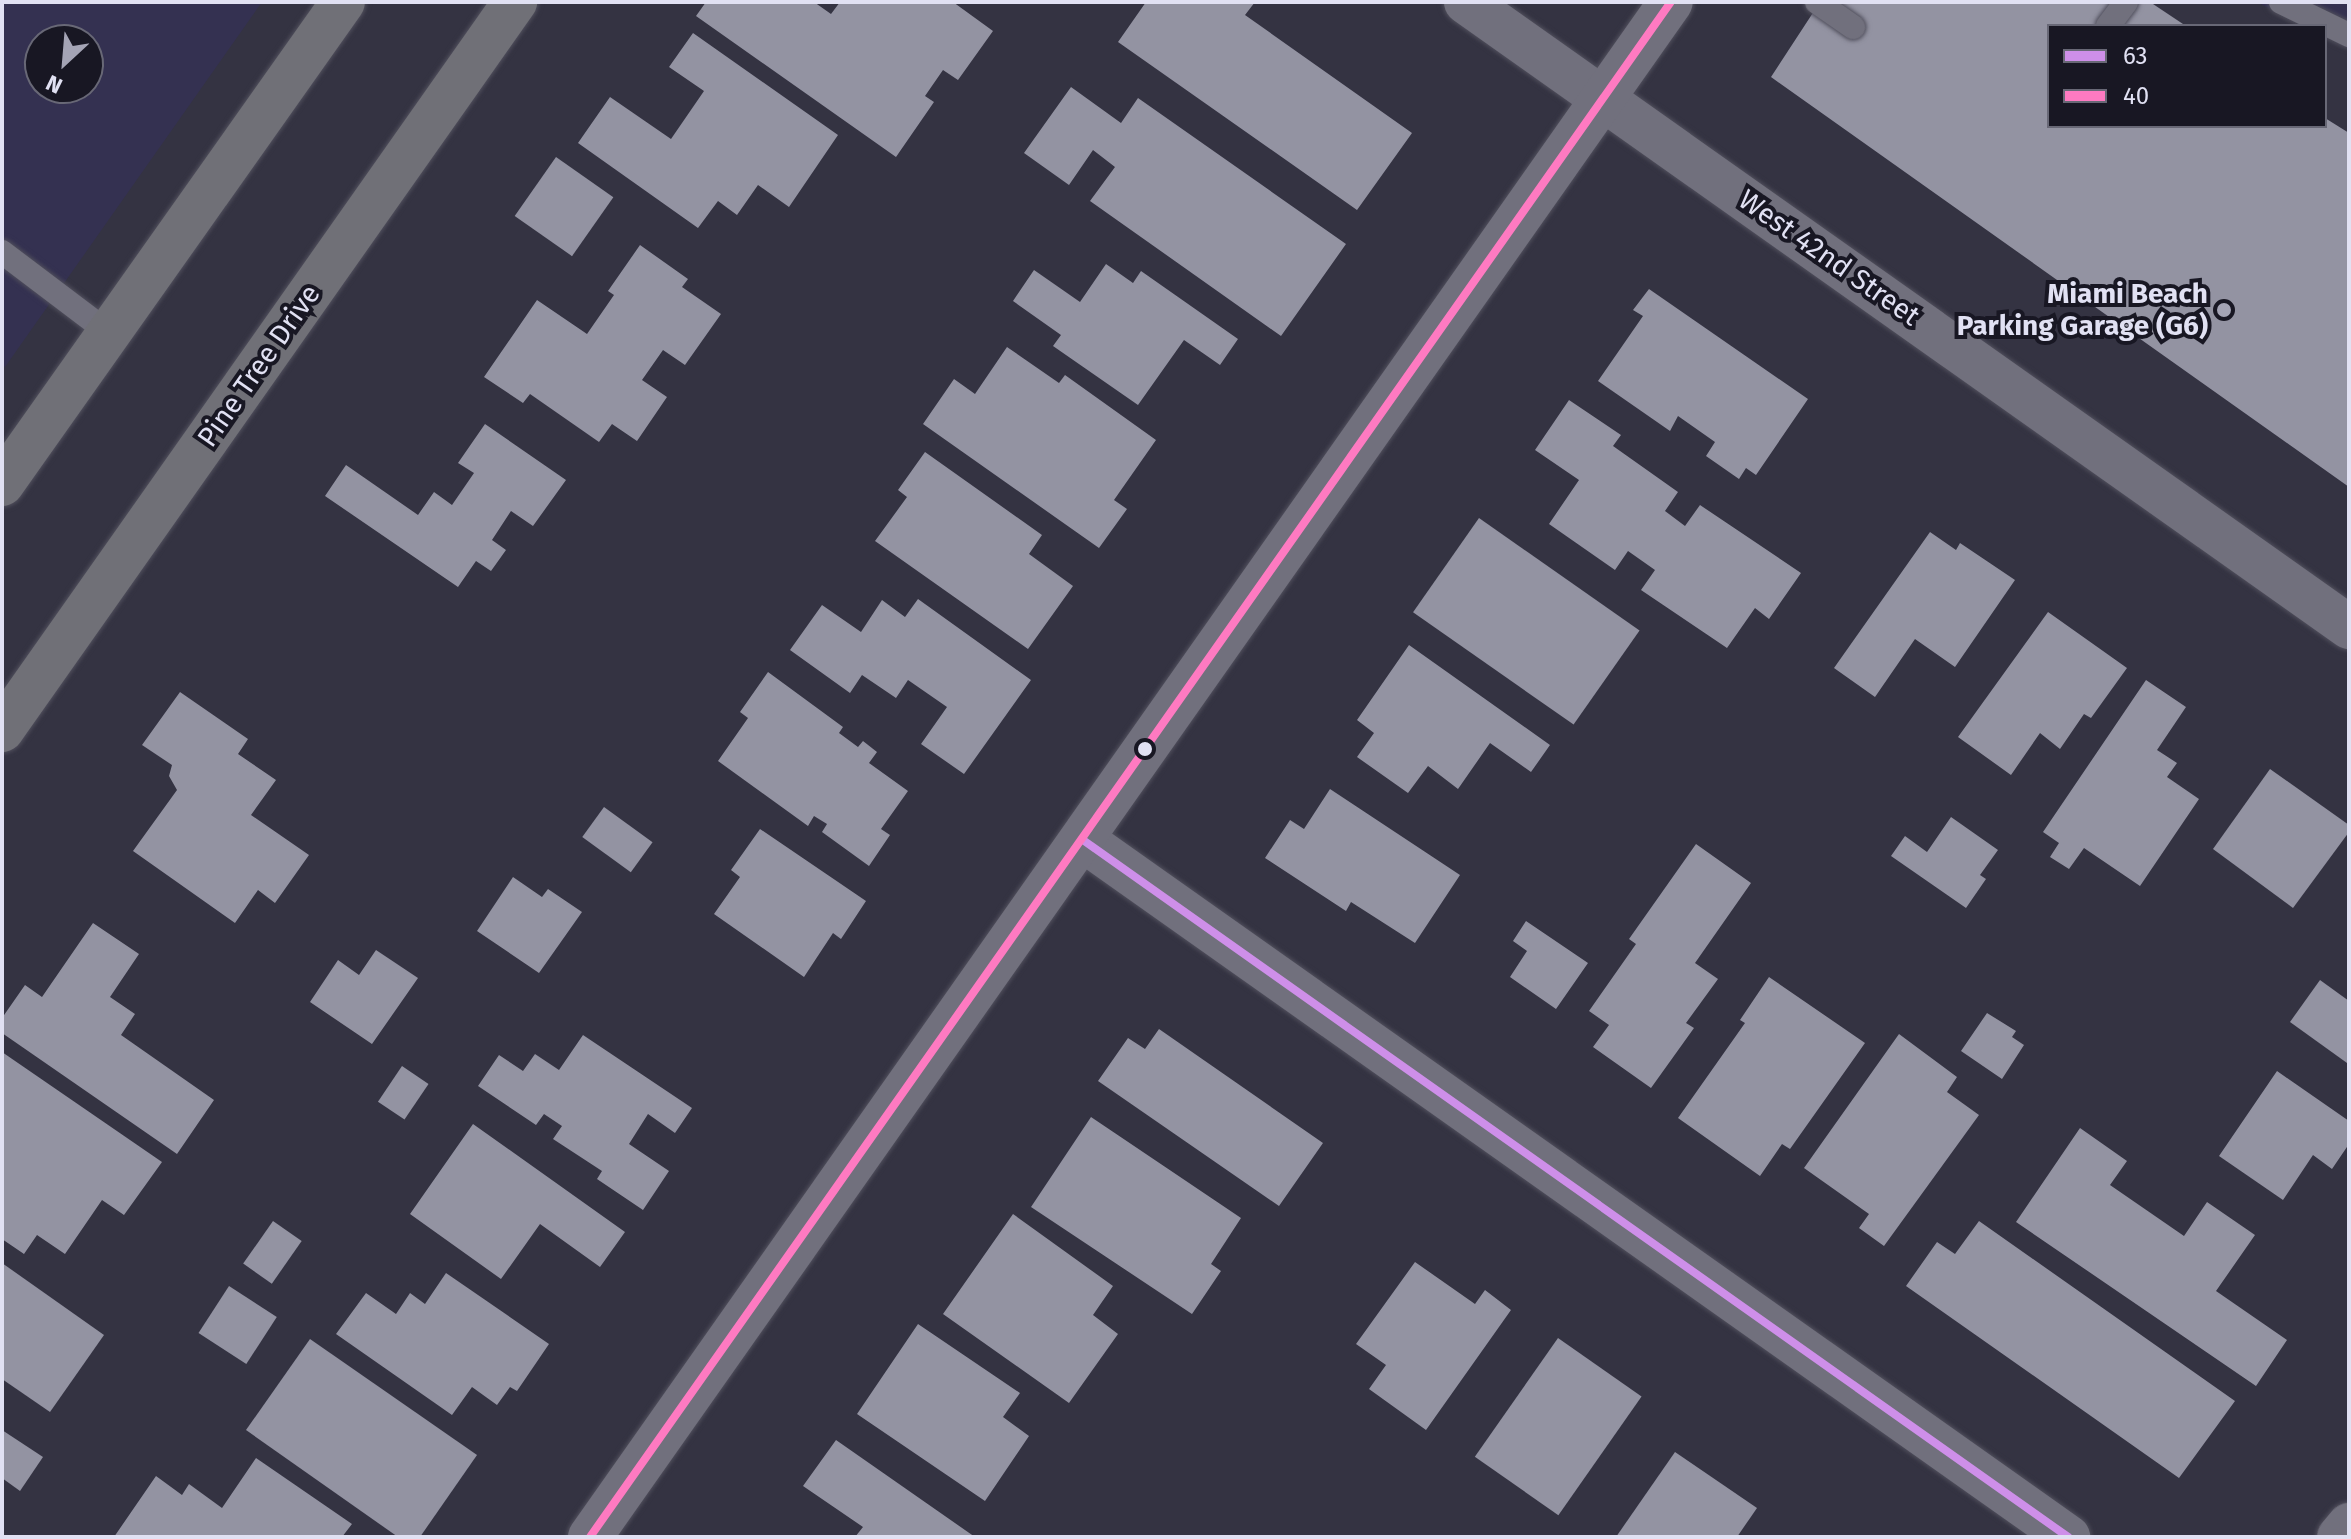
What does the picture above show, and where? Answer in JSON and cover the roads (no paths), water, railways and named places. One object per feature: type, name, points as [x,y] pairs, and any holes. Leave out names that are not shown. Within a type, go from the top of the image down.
[{"type":"main road","points":[[2,484],[343,2]]},
{"type":"main road","name":"Pine Tree Drive","points":[[2,730],[515,2]]},
{"type":"street","name":"West 42nd Street","points":[[1466,2],[2349,627]]},
{"type":"street","points":[[590,1537],[1083,840],[1290,538],[1671,2]]},
{"type":"street","points":[[1083,840],[2068,1537]]},
{"type":"street","points":[[2339,1537],[2349,1525]]},
{"type":"lane","points":[[1817,2],[1853,27]]},
{"type":"lane","points":[[2110,24],[2126,2]]},
{"type":"lane","points":[[2281,2],[2326,24]]},
{"type":"lane","points":[[2327,24],[2349,35]]},
{"type":"lane","points":[[2,252],[109,333]]},
{"type":"place","name":"Miami Beach Parking Garage (G6)","points":[[2224,310]]}]
